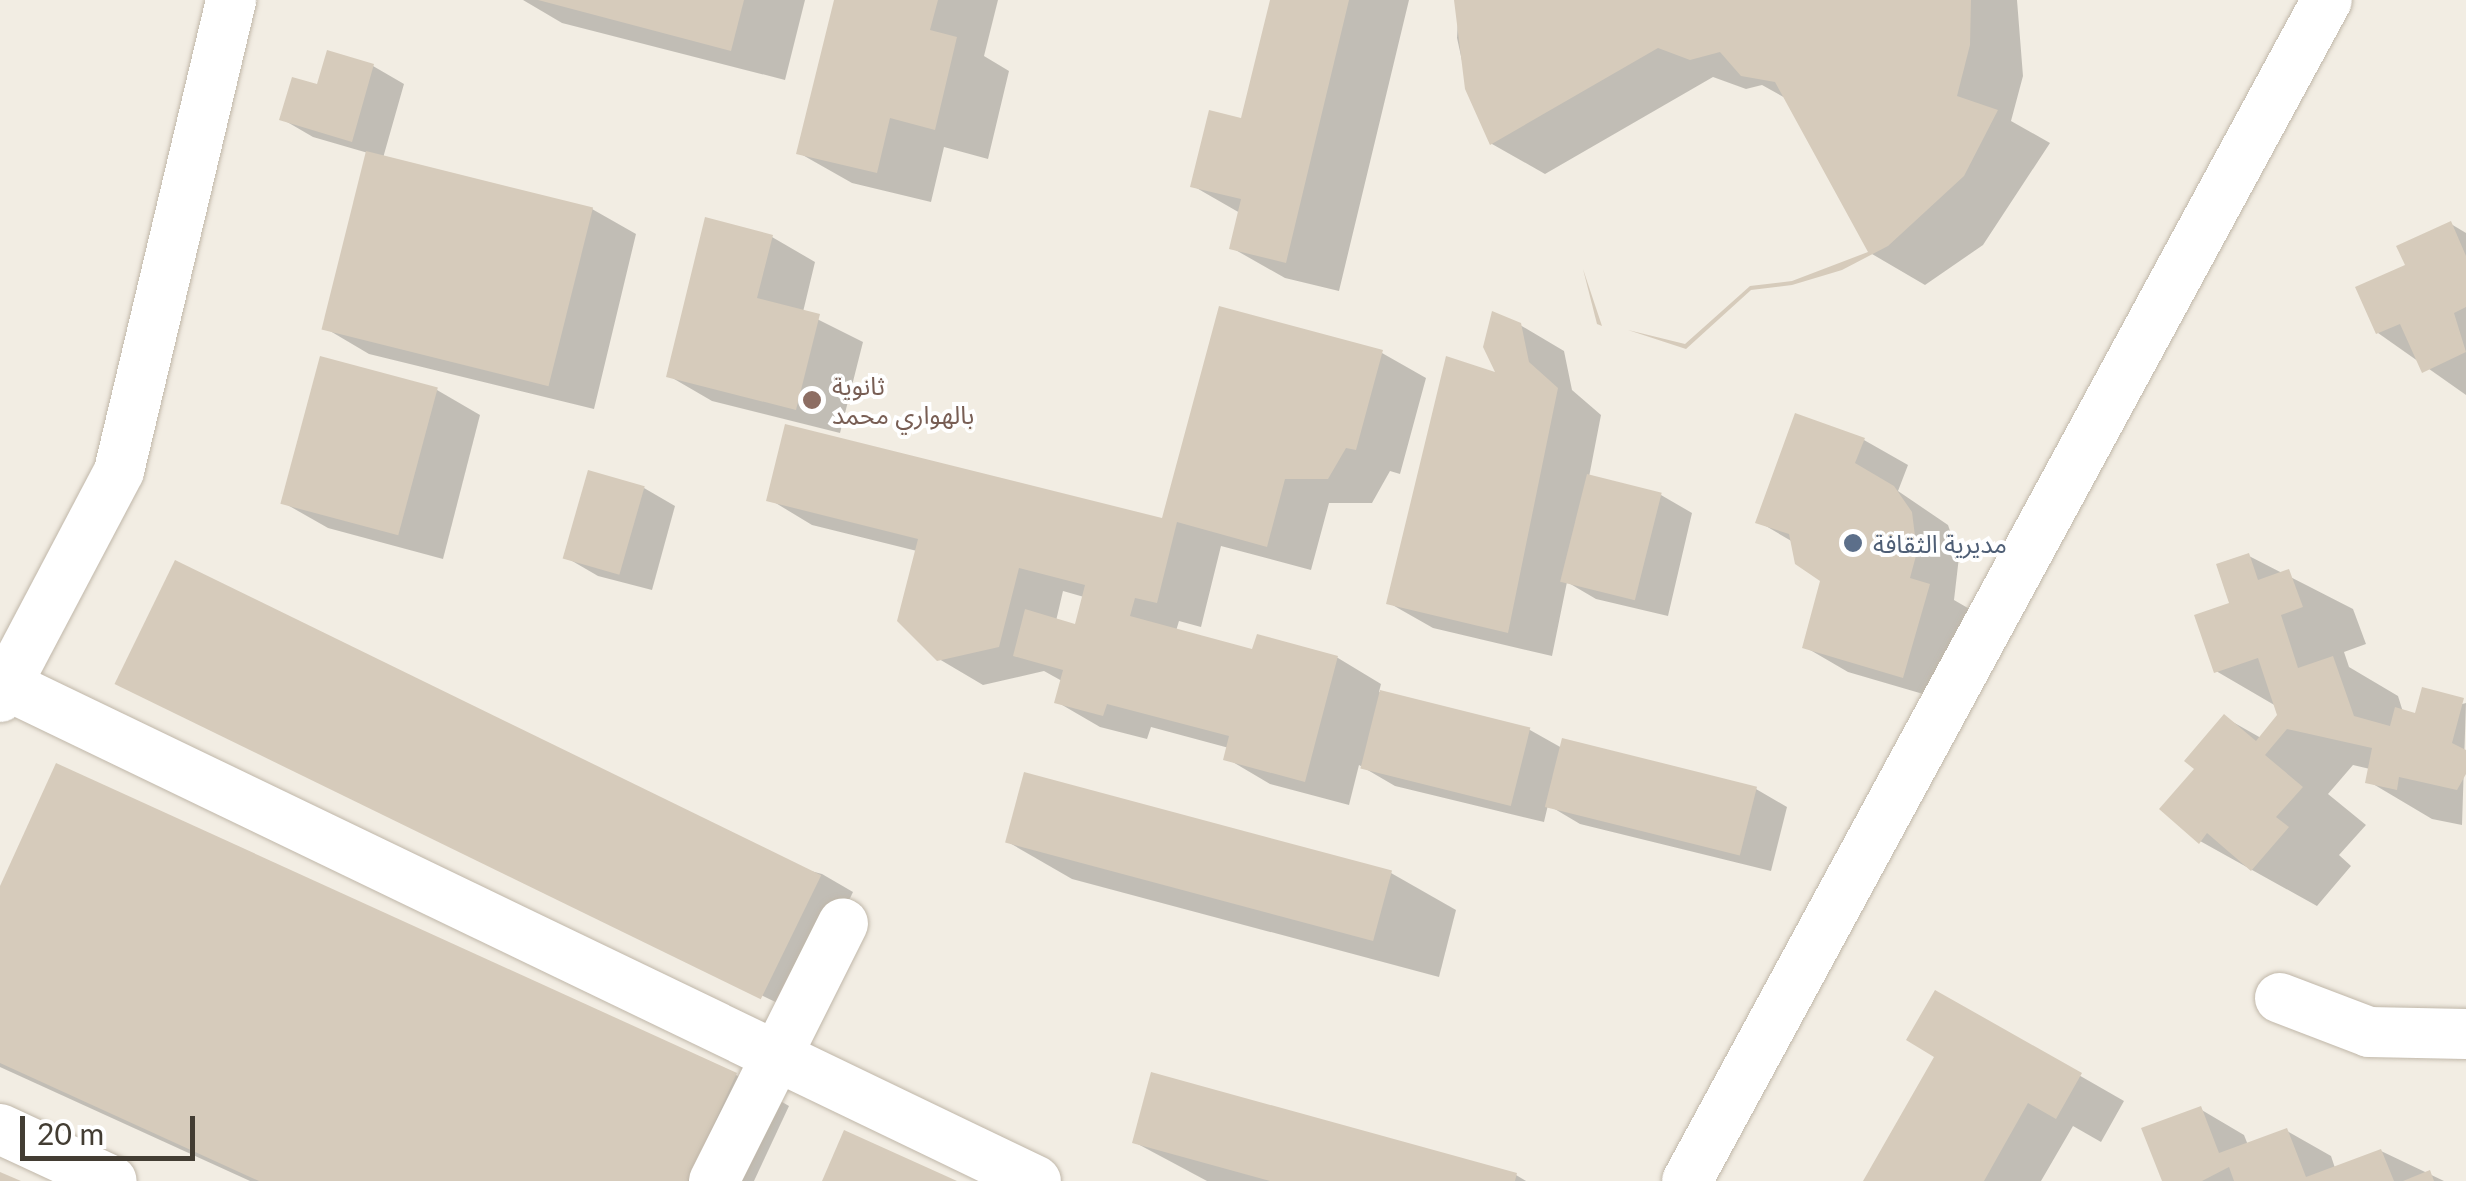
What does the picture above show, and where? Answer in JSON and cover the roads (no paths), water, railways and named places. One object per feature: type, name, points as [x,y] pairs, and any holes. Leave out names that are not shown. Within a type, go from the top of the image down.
[{"type":"street","points":[[231,0],[118,472],[3,691],[778,1052],[1036,1181]]},
{"type":"street","points":[[1688,1181],[2327,0]]},
{"type":"street","points":[[714,1181],[843,922]]},
{"type":"street","points":[[2280,998],[2368,1032],[2466,1034]]},
{"type":"street","points":[[0,1129],[112,1181]]},
{"type":"place","name":"ثانوية بالهواري محمد","points":[[812,400]]},
{"type":"place","name":"مديرية الثقافة","points":[[1853,543]]}]
